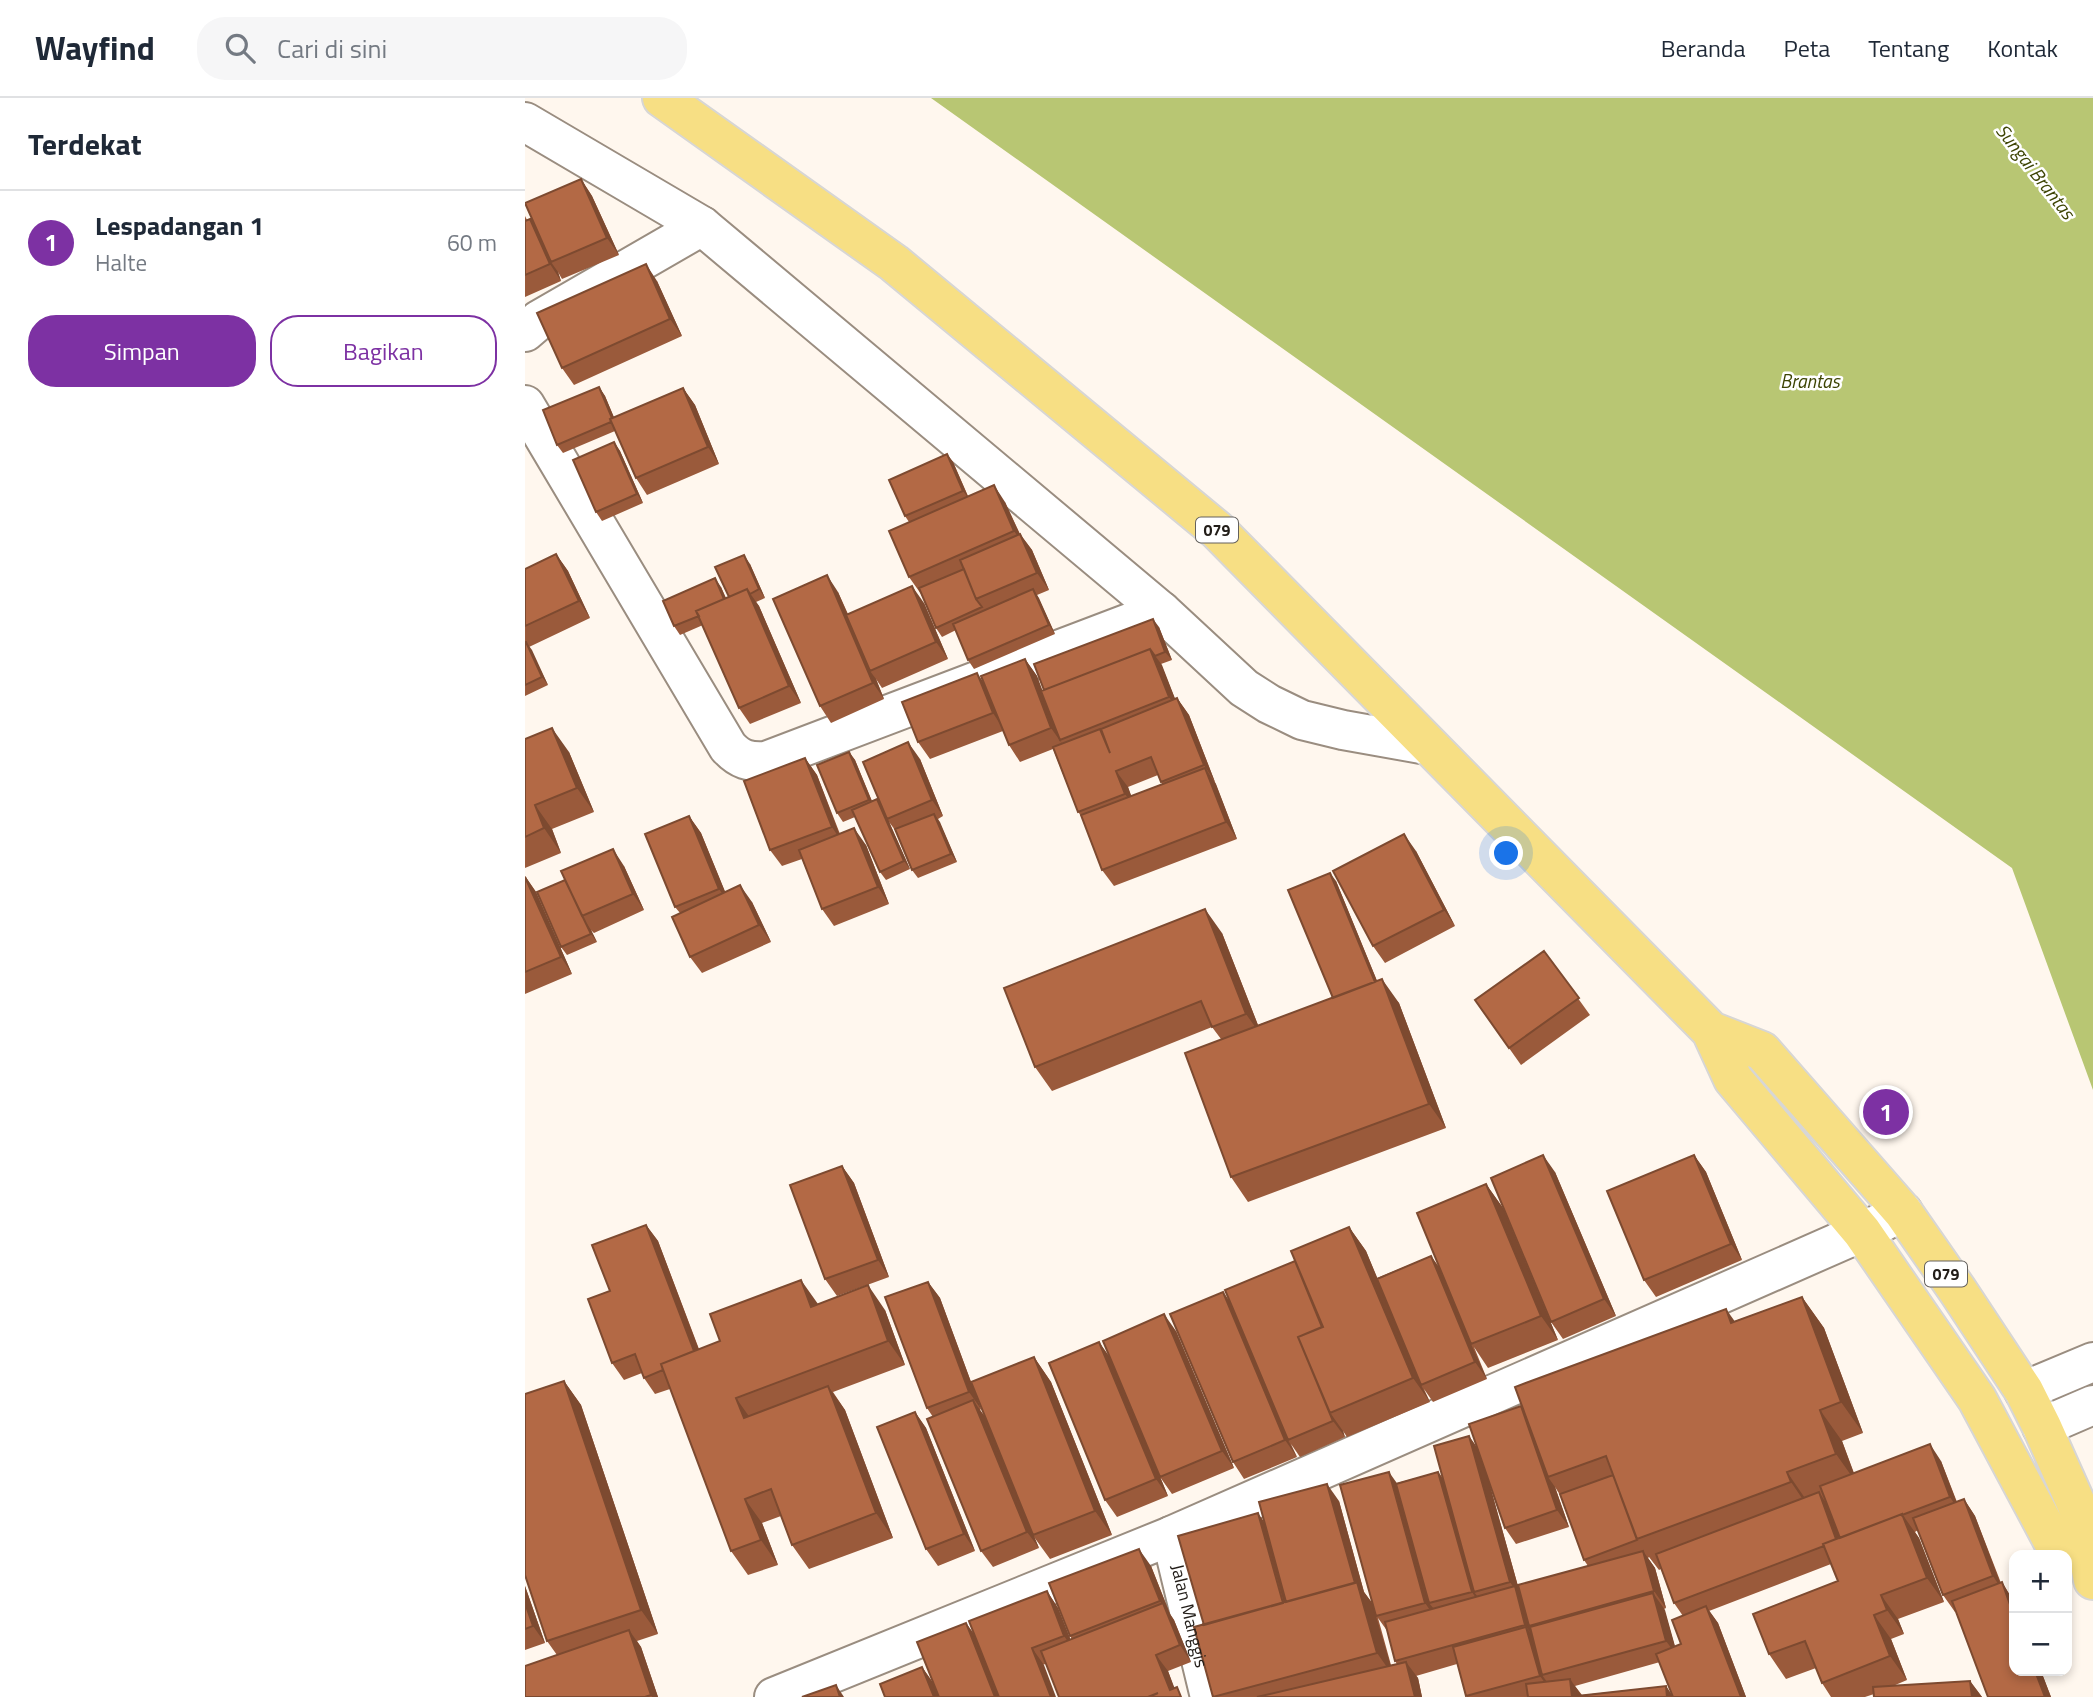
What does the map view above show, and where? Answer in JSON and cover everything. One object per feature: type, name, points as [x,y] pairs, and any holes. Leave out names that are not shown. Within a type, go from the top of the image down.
[{"type":"main road","name":"079","points":[[662,98],[894,263],[1217,530],[1711,1031],[1733,1079],[1862,1232],[1977,1399],[2058,1550]]},
{"type":"main road","name":"079","points":[[1711,1031],[1762,1051],[1903,1212],[2040,1385],[2070,1415],[2079,1510],[2093,1580]]},
{"type":"main road","points":[[2072,1567],[2093,1592]]},
{"type":"street","points":[[525,122],[702,226],[1161,611],[1244,688],[1302,720],[1427,745]]},
{"type":"street","points":[[525,332],[539,320],[702,226]]},
{"type":"street","points":[[525,405],[728,747],[738,758],[751,762],[767,761],[1161,611]]},
{"type":"street","points":[[774,1697],[1171,1536],[1903,1212]]},
{"type":"street","points":[[2040,1385],[2093,1362]]},
{"type":"street","name":"Jalan Manggis","points":[[1171,1536],[1210,1697]]},
{"type":"water","name":"Brantas","points":[[931,98],[2093,98],[2093,1090],[2012,868]]},
{"type":"building","points":[[581,179],[607,238],[551,262],[525,203]]},
{"type":"building","points":[[530,219],[550,264],[525,275],[525,221]]},
{"type":"building","points":[[646,264],[670,319],[562,368],[537,313]]},
{"type":"building","points":[[599,387],[612,418],[611,422],[557,445],[543,410]]},
{"type":"building","points":[[683,388],[708,447],[636,478],[610,419]]},
{"type":"building","points":[[614,442],[637,494],[596,512],[573,460]]},
{"type":"building","points":[[947,454],[963,491],[905,516],[889,480]]},
{"type":"building","points":[[994,485],[1014,531],[909,577],[889,531]]},
{"type":"building","points":[[1020,534],[1037,573],[976,599],[960,560]]},
{"type":"building","points":[[556,554],[579,601],[525,626],[525,569]]},
{"type":"building","points":[[744,555],[759,589],[750,594],[747,589],[729,597],[715,567]]},
{"type":"building","points":[[964,569],[982,607],[936,628],[919,588]]},
{"type":"building","points":[[827,575],[873,683],[820,706],[773,599]]},
{"type":"building","points":[[715,578],[724,599],[696,611],[699,616],[674,626],[663,601]]},
{"type":"building","points":[[912,586],[936,642],[870,671],[846,615]]},
{"type":"building","points":[[747,589],[789,686],[739,708],[696,611]]},
{"type":"building","points":[[1033,589],[1049,625],[968,660],[953,624]]},
{"type":"building","points":[[1153,619],[1165,652],[1155,656],[1150,649],[1044,690],[1034,664]]},
{"type":"building","points":[[525,642],[542,677],[525,685]]},
{"type":"building","points":[[1150,649],[1169,697],[1060,740],[1041,691]]},
{"type":"building","points":[[1025,659],[1051,728],[1009,745],[981,676]]},
{"type":"building","points":[[977,673],[993,713],[918,742],[902,702]]},
{"type":"building","points":[[1177,698],[1204,765],[1161,782],[1151,757],[1116,771],[1125,794],[1078,812],[1053,747],[1100,729],[1110,753],[1101,729]]},
{"type":"building","points":[[552,728],[577,788],[535,805],[544,828],[525,837],[525,739]]},
{"type":"building","points":[[908,742],[932,800],[887,819],[863,762]]},
{"type":"building","points":[[849,752],[869,800],[837,813],[817,765]]},
{"type":"building","points":[[805,758],[832,827],[770,850],[744,781]]},
{"type":"building","points":[[1205,768],[1226,822],[1102,870],[1081,815]]},
{"type":"building","points":[[877,799],[904,861],[880,872],[852,810]]},
{"type":"building","points":[[934,814],[951,854],[912,870],[895,829]]},
{"type":"building","points":[[689,816],[719,889],[675,907],[645,834]]},
{"type":"building","points":[[854,828],[878,887],[822,909],[799,850]]},
{"type":"building","points":[[1404,834],[1444,910],[1373,946],[1333,871]]},
{"type":"building","points":[[613,849],[633,894],[582,916],[561,871]]},
{"type":"building","points":[[1330,873],[1375,982],[1333,998],[1288,890]]},
{"type":"building","points":[[525,877],[561,957],[525,972]]},
{"type":"building","points":[[565,880],[591,934],[561,947],[537,892]]},
{"type":"building","points":[[740,885],[759,925],[690,957],[672,917]]},
{"type":"building","points":[[1205,909],[1246,1014],[1212,1027],[1201,1001],[1035,1067],[1004,988]]},
{"type":"building","points":[[1544,951],[1579,998],[1509,1048],[1475,1000]]},
{"type":"building","points":[[1382,979],[1429,1104],[1231,1177],[1185,1053]]},
{"type":"building","points":[[1543,1155],[1604,1299],[1551,1322],[1491,1178]]},
{"type":"building","points":[[1694,1155],[1731,1244],[1644,1280],[1607,1191]]},
{"type":"building","points":[[842,1166],[878,1260],[825,1279],[790,1185]]},
{"type":"building","points":[[1486,1184],[1541,1316],[1471,1344],[1417,1213]]},
{"type":"building","points":[[646,1225],[694,1351],[661,1364],[663,1370],[644,1378],[635,1354],[612,1363],[588,1299],[610,1291],[592,1245]]},
{"type":"building","points":[[1349,1227],[1413,1378],[1330,1413],[1298,1337],[1323,1327],[1291,1251]]},
{"type":"building","points":[[1431,1256],[1475,1362],[1421,1385],[1377,1279]]},
{"type":"building","points":[[1295,1261],[1322,1327],[1298,1337],[1333,1421],[1288,1440],[1225,1290]]},
{"type":"building","points":[[801,1280],[811,1307],[868,1285],[888,1341],[736,1398],[744,1418],[828,1386],[876,1513],[792,1545],[771,1489],[745,1499],[761,1540],[731,1551],[661,1364],[720,1341],[710,1314]]},
{"type":"building","points":[[928,1282],[969,1392],[927,1408],[885,1297]]},
{"type":"building","points":[[1223,1292],[1285,1440],[1233,1462],[1170,1314]]},
{"type":"building","points":[[1802,1297],[1841,1402],[1820,1410],[1836,1454],[1787,1472],[1791,1482],[1637,1539],[1606,1456],[1548,1477],[1515,1387],[1726,1309],[1731,1323]]},
{"type":"building","points":[[1164,1314],[1222,1451],[1160,1477],[1103,1341]]},
{"type":"building","points":[[1099,1342],[1156,1479],[1105,1500],[1049,1363]]},
{"type":"building","points":[[1034,1357],[1095,1511],[1033,1535],[971,1382]]},
{"type":"building","points":[[564,1381],[641,1610],[547,1641],[525,1575],[525,1394]]},
{"type":"building","points":[[973,1400],[1027,1532],[981,1551],[927,1419]]},
{"type":"building","points":[[1521,1406],[1557,1510],[1505,1528],[1469,1424]]},
{"type":"building","points":[[915,1412],[964,1534],[926,1549],[877,1427]]},
{"type":"building","points":[[1469,1436],[1510,1582],[1474,1592],[1434,1446]]},
{"type":"building","points":[[1930,1444],[1950,1497],[1840,1538],[1820,1486]]},
{"type":"building","points":[[1389,1472],[1425,1603],[1376,1616],[1340,1485]]},
{"type":"building","points":[[1438,1472],[1472,1592],[1429,1603],[1396,1484]]},
{"type":"building","points":[[1613,1475],[1637,1540],[1584,1560],[1560,1494]]},
{"type":"building","points":[[1327,1484],[1355,1583],[1286,1602],[1259,1502]]},
{"type":"building","points":[[1819,1492],[1836,1539],[1823,1544],[1824,1546],[1674,1603],[1656,1554]]},
{"type":"building","points":[[1964,1499],[1993,1576],[1943,1595],[1913,1518]]},
{"type":"building","points":[[1258,1513],[1283,1603],[1204,1625],[1178,1536]]},
{"type":"building","points":[[1902,1514],[1927,1578],[1881,1595],[1887,1610],[1874,1615],[1890,1656],[1822,1683],[1805,1641],[1769,1654],[1753,1614],[1838,1581],[1823,1544]]},
{"type":"building","points":[[1139,1549],[1160,1601],[1070,1636],[1049,1583]]},
{"type":"building","points":[[1643,1551],[1654,1591],[1529,1626],[1518,1585]]},
{"type":"building","points":[[1357,1582],[1377,1653],[1213,1697],[1194,1627]]},
{"type":"building","points":[[2002,1582],[2009,1602],[2009,1676],[2037,1676],[2045,1697],[1988,1697],[1952,1601]]},
{"type":"building","points":[[1515,1586],[1525,1625],[1395,1661],[1385,1622]]},
{"type":"building","points":[[1047,1591],[1064,1636],[1032,1648],[1051,1697],[999,1697],[969,1621]]},
{"type":"building","points":[[1653,1593],[1666,1641],[1542,1675],[1530,1627]]},
{"type":"building","points":[[525,1603],[533,1626],[525,1629]]},
{"type":"building","points":[[1163,1603],[1180,1645],[1156,1655],[1170,1690],[1177,1687],[1181,1697],[1149,1697],[1158,1693],[1148,1697],[1059,1697],[1041,1651]]},
{"type":"building","points":[[1706,1606],[1741,1697],[1673,1697],[1656,1654],[1681,1644],[1672,1620]]},
{"type":"building","points":[[966,1623],[995,1697],[939,1697],[917,1642]]},
{"type":"building","points":[[1526,1627],[1540,1676],[1466,1696],[1453,1647]]},
{"type":"building","points":[[629,1630],[651,1695],[525,1697],[525,1666]]},
{"type":"building","points":[[1406,1662],[1415,1697],[1257,1697]]},
{"type":"building","points":[[922,1667],[934,1697],[885,1697],[880,1684]]},
{"type":"building","points":[[1570,1679],[1572,1697],[1528,1697],[1526,1684]]},
{"type":"building","points":[[1970,1681],[1972,1697],[1874,1697],[1873,1687]]},
{"type":"building","points":[[836,1685],[840,1697],[802,1697]]},
{"type":"building","points":[[1666,1686],[1667,1697],[1578,1697],[1578,1696]]},
{"type":"place","name":"Lespadangan 1","points":[[1886,1112]]},
{"type":"water label","name":"Sungai Brantas","points":[[2036,171]]}]
